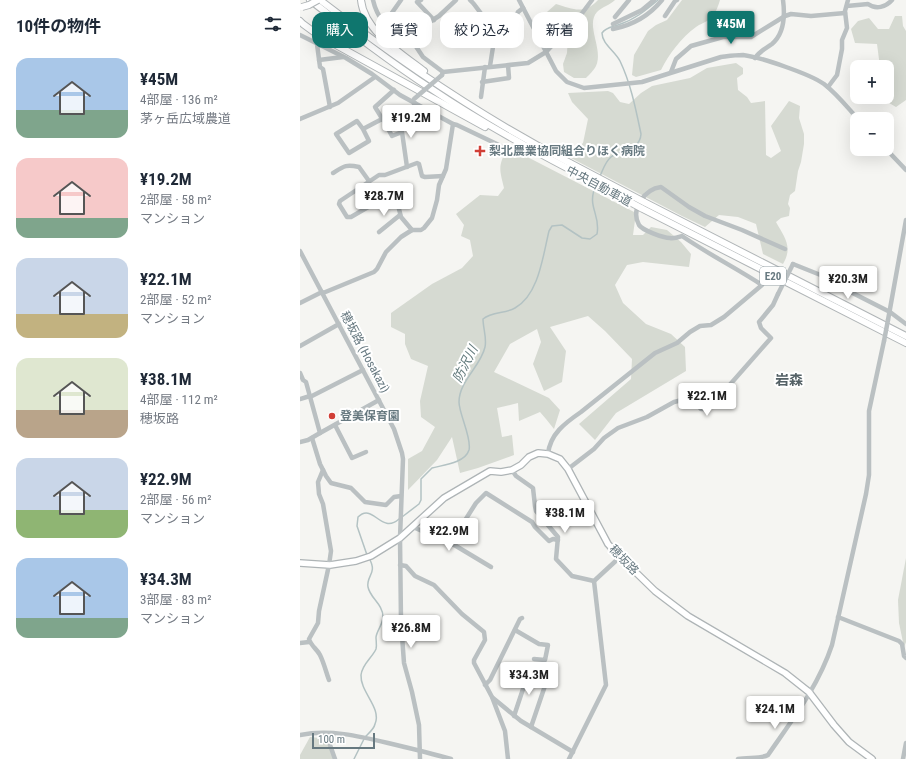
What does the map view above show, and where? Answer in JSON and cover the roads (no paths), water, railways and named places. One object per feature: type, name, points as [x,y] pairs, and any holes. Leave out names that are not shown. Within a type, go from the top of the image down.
[{"type":"highway","name":"中央自動車道","points":[[310,0],[433,90],[529,149],[568,166],[906,343]]},
{"type":"highway","name":"中央自動車道","points":[[319,0],[390,52],[467,105],[568,166]]},
{"type":"highway","points":[[301,7],[319,0]]},
{"type":"highway","points":[[360,0],[368,22],[375,30],[402,54],[467,105]]},
{"type":"highway","points":[[301,23],[318,35],[444,105],[529,149]]},
{"type":"highway","name":"中央自動車道","points":[[642,205],[906,336]]},
{"type":"main road","points":[[300,563],[329,565],[344,564],[368,557],[400,538],[444,498],[490,471],[501,472],[512,470],[521,465],[529,457],[538,453],[548,454]]},
{"type":"main road","name":"穂坂路","points":[[548,454],[560,459],[568,469],[608,544],[655,591],[676,608],[785,673],[810,694],[849,742],[872,759]]},
{"type":"street","points":[[373,0],[376,12]]},
{"type":"street","points":[[392,12],[401,0]]},
{"type":"street","points":[[420,0],[417,2],[434,20],[456,0]]},
{"type":"street","points":[[470,0],[477,7],[479,12]]},
{"type":"street","points":[[519,0],[556,71],[571,84],[584,88],[642,82],[722,57],[734,55],[756,58],[811,77],[828,88],[851,112]]},
{"type":"street","points":[[363,129],[411,112],[413,101],[442,74],[528,63],[546,52],[580,16],[592,0]]},
{"type":"street","points":[[615,17],[629,0]]},
{"type":"street","points":[[654,0],[642,10],[613,26],[624,27],[645,16],[662,0]]},
{"type":"street","points":[[665,16],[675,1],[678,0]]},
{"type":"street","points":[[756,58],[762,50],[772,44],[780,35],[785,16],[783,0]]},
{"type":"street","points":[[828,88],[837,75],[842,49],[842,40],[847,28],[845,14],[848,0]]},
{"type":"street","points":[[847,6],[867,2],[872,7],[884,6],[892,0]]},
{"type":"street","points":[[481,97],[482,82],[488,67],[493,47],[518,12],[523,8]]},
{"type":"street","points":[[671,72],[676,59],[691,46],[723,36],[751,37],[785,16],[791,14],[811,16],[845,14]]},
{"type":"street","points":[[300,35],[312,41]]},
{"type":"street","points":[[318,48],[320,67],[323,69],[330,107]]},
{"type":"street","points":[[325,48],[344,57],[375,76],[394,90],[453,124],[501,146]]},
{"type":"street","points":[[417,48],[423,57],[442,74]]},
{"type":"street","points":[[319,60],[344,57]]},
{"type":"street","points":[[482,82],[509,78],[508,65]]},
{"type":"street","points":[[300,119],[338,103],[375,76]]},
{"type":"street","points":[[394,90],[375,107],[392,136],[402,132],[407,167]]},
{"type":"street","points":[[357,121],[363,129],[369,141],[349,154],[336,134],[357,121]]},
{"type":"street","points":[[300,303],[323,292],[374,272],[386,252],[401,237],[412,230],[422,230],[428,224],[432,218],[439,185],[446,169],[453,124]]},
{"type":"street","points":[[893,156],[906,170]]},
{"type":"street","points":[[412,230],[400,215],[395,193],[387,196],[354,216],[347,217],[339,204],[340,201],[379,175],[385,175],[417,163],[419,164],[422,176],[443,176]]},
{"type":"street","points":[[333,174],[346,165],[350,165],[359,167],[370,181]]},
{"type":"street","points":[[548,454],[549,445],[552,438],[568,421],[655,353],[677,343],[700,326],[710,325],[724,317],[762,285],[702,250],[682,236],[670,238],[646,231],[641,228],[638,224],[636,210],[643,197],[649,191],[661,187],[689,207],[705,216],[785,249]]},
{"type":"street","points":[[379,232],[400,215]]},
{"type":"street","points":[[738,759],[749,757],[764,758],[768,756],[810,694],[826,664],[832,645],[866,494],[869,475],[869,411],[890,312],[906,220]]},
{"type":"street","name":"穂坂路 (Hosakazi)","points":[[300,251],[394,428],[402,453],[400,538],[401,622],[404,663],[419,725],[420,759]]},
{"type":"street","points":[[568,469],[594,449],[612,431],[647,417],[674,402],[686,399],[694,401],[701,409],[706,409],[712,405],[771,338],[761,328],[759,322],[774,304],[793,264],[823,276],[833,283],[890,312],[906,324]]},
{"type":"street","points":[[300,346],[339,324]]},
{"type":"street","points":[[300,399],[310,396],[363,370]]},
{"type":"street","points":[[300,373],[303,380],[306,382],[320,433]]},
{"type":"street","points":[[300,442],[312,438],[379,400]]},
{"type":"street","points":[[335,425],[352,458],[366,452]]},
{"type":"street","points":[[312,438],[323,470],[332,483],[351,488],[365,502],[386,505],[394,497],[401,496]]},
{"type":"street","points":[[323,470],[318,482],[319,494],[323,504],[330,545],[329,565],[319,611],[318,623],[310,636],[310,642],[320,656],[329,680]]},
{"type":"street","points":[[512,470],[516,476],[533,488],[536,511],[556,534],[558,540],[557,560],[572,576],[594,581]]},
{"type":"street","points":[[450,544],[476,503],[486,493],[532,522],[535,528],[549,541],[553,539],[558,540]]},
{"type":"street","points":[[413,527],[450,544],[490,567]]},
{"type":"street","points":[[594,581],[620,557]]},
{"type":"street","points":[[400,565],[406,566],[415,576],[434,585],[462,614],[484,632],[485,640],[474,660],[474,663],[492,697],[505,732],[508,759]]},
{"type":"street","points":[[569,759],[606,685],[594,581]]},
{"type":"street","points":[[838,617],[899,642],[902,644],[904,656],[906,658]]},
{"type":"street","points":[[486,685],[490,680],[520,619],[522,618]]},
{"type":"street","points":[[515,630],[539,644],[548,645],[545,660],[534,659]]},
{"type":"street","points":[[300,643],[310,642]]},
{"type":"street","points":[[514,716],[529,671]]},
{"type":"street","points":[[531,727],[549,674]]},
{"type":"street","points":[[492,697],[514,716],[572,752]]},
{"type":"street","points":[[300,735],[313,733],[349,735],[420,750],[451,759]]},
{"type":"street","points":[[903,759],[906,743]]},
{"type":"street","points":[[330,745],[335,759]]},
{"type":"waterway","name":"防沢川","points":[[600,176],[609,159],[615,154],[634,147],[640,140],[641,134],[633,97],[624,70],[618,57],[604,41],[602,33],[607,28],[624,23],[634,18],[658,0]]},
{"type":"waterway","name":"防沢川","points":[[402,517],[419,504],[421,500],[421,479],[432,468],[458,461],[463,458],[469,450],[469,439],[459,402],[462,387],[483,354],[486,340],[483,319],[487,316],[515,308],[530,294],[539,274],[549,231],[552,226],[562,225],[582,238],[590,239],[597,234],[598,227],[592,199],[596,185]]},
{"type":"waterway","name":"防沢川","points":[[367,555],[357,526],[358,517],[363,513],[368,513],[387,523],[393,523],[399,519]]},
{"type":"waterway","name":"防沢川","points":[[366,736],[374,728],[376,712],[364,688],[361,675],[365,664],[376,649],[376,637],[383,617],[381,608],[369,591],[368,587],[372,571],[369,558]]},
{"type":"waterway","name":"防沢川","points":[[354,759],[364,739]]},
{"type":"place","name":"梨北農業協同組合りほく病院","points":[[480,151]]},
{"type":"place","name":"登美保育園","points":[[332,416]]},
{"type":"district","name":"岩森","points":[[789,380]]}]
